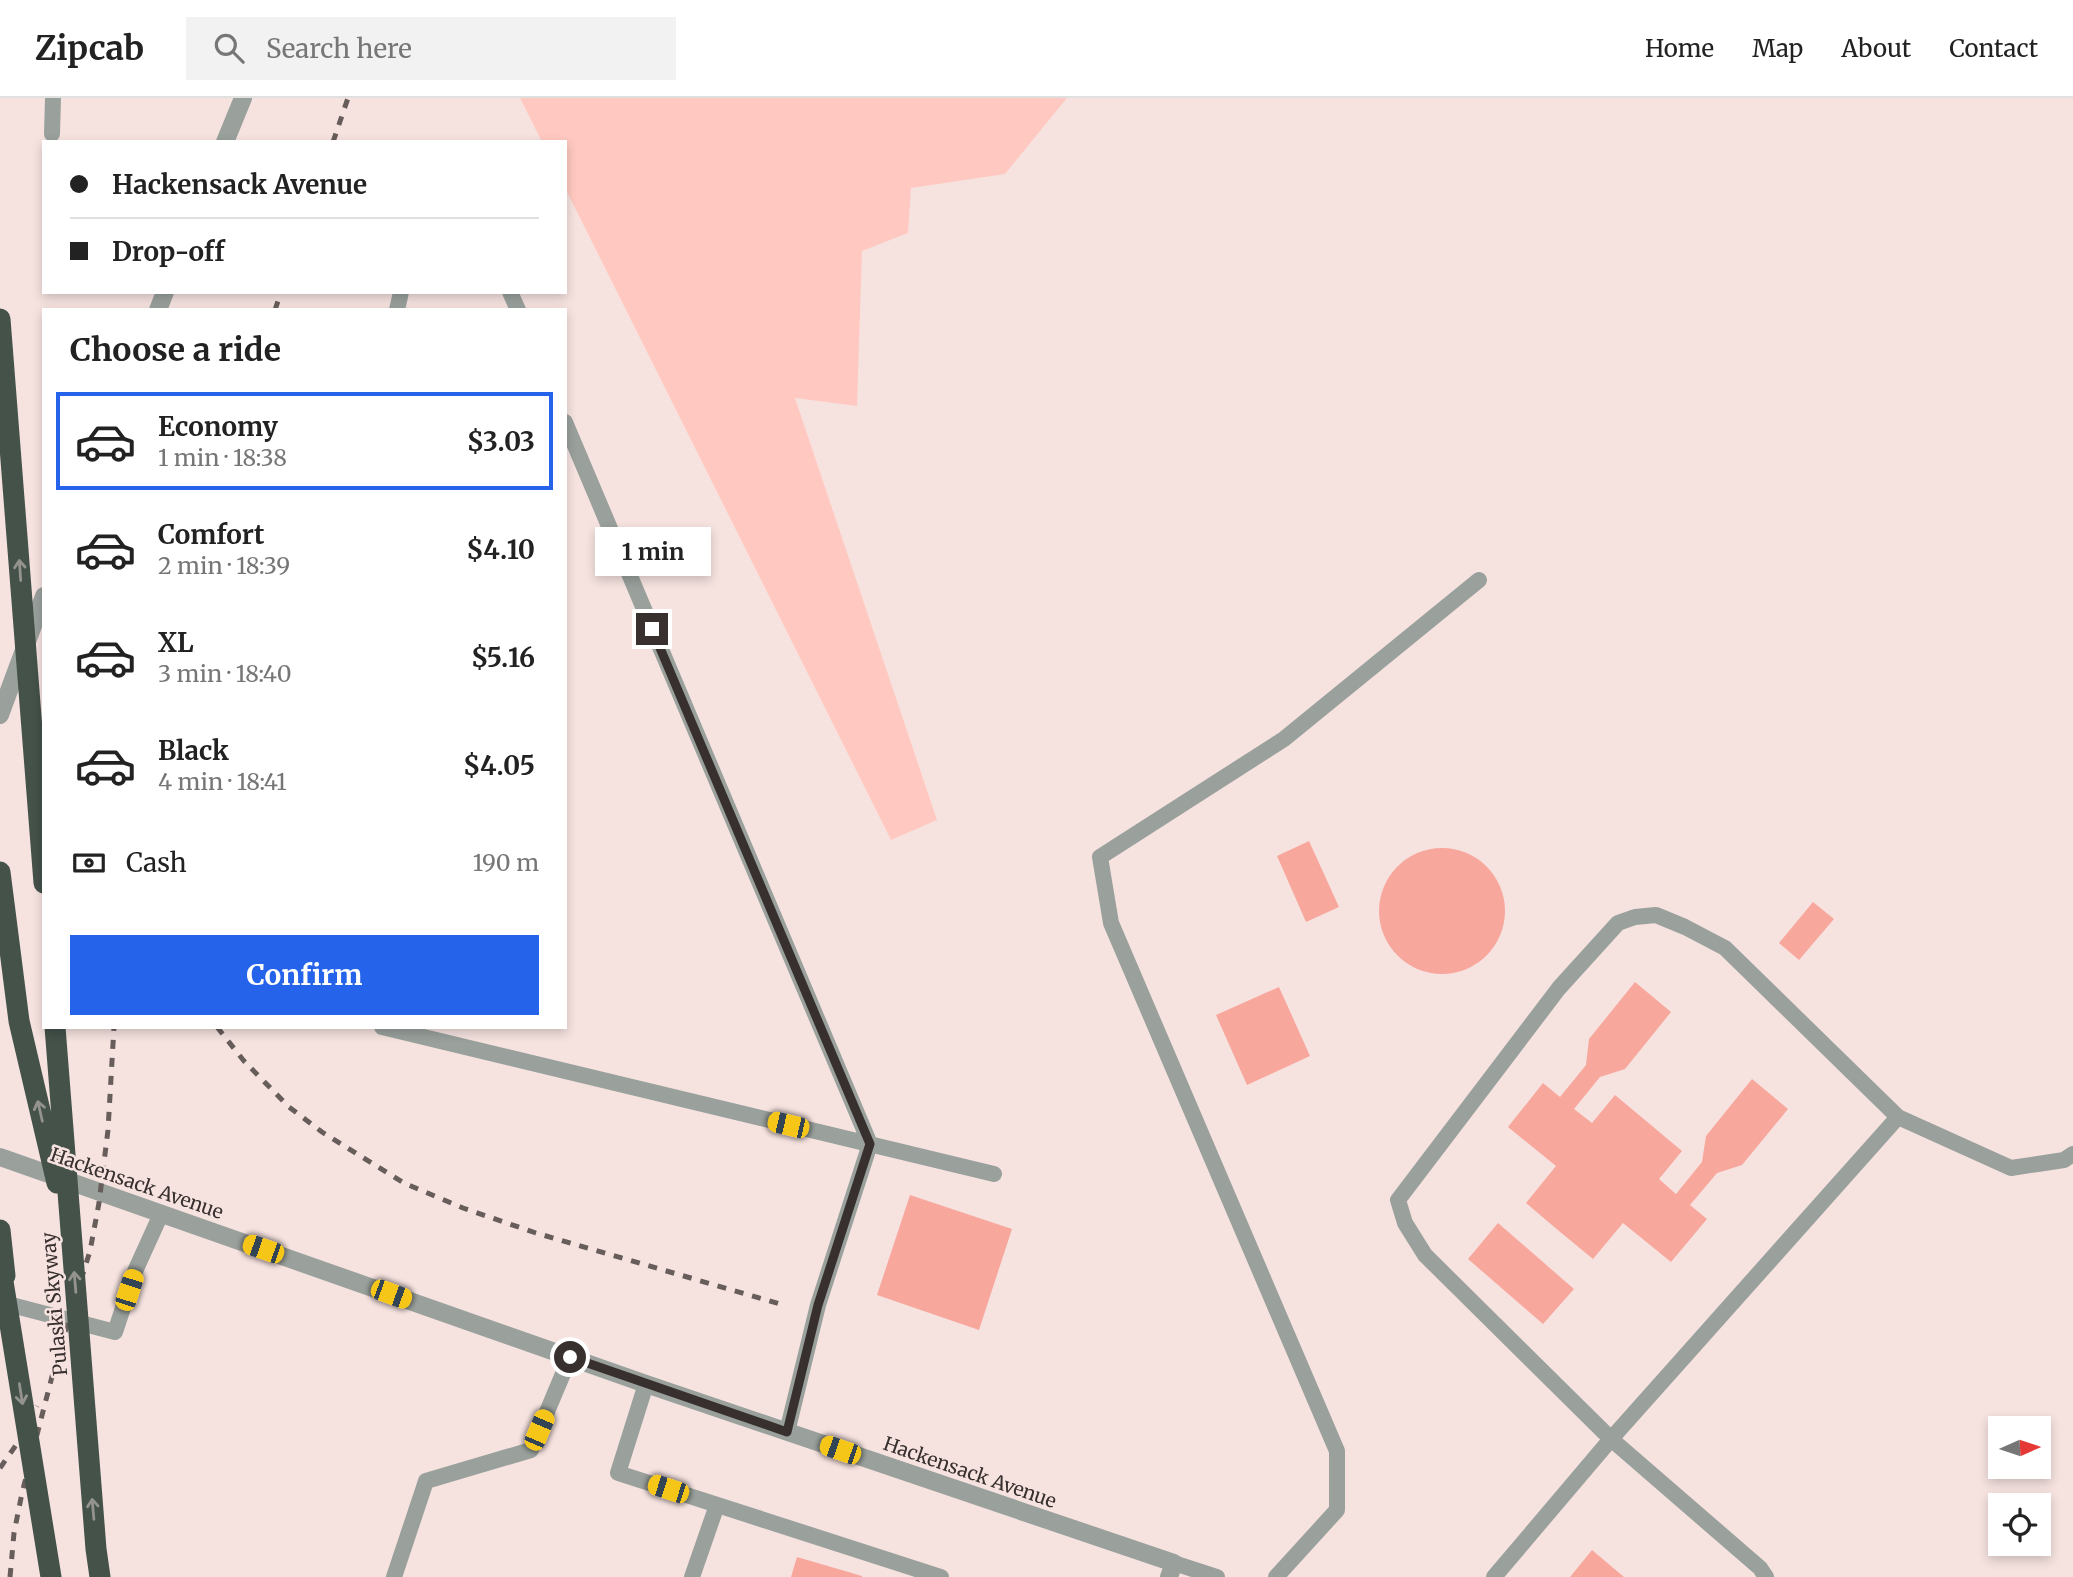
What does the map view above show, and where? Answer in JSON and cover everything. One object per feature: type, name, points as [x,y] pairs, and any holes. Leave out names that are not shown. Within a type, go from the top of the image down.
[{"type":"highway","points":[[0,318],[42,857]]},
{"type":"highway","points":[[0,873],[19,1021],[72,1250]]},
{"type":"highway","name":"Pulaski Skyway","points":[[55,1029],[100,1577]]},
{"type":"highway","points":[[0,1230],[10,1327]]},
{"type":"highway","points":[[0,1263],[51,1577]]},
{"type":"street","points":[[226,140],[243,98]]},
{"type":"street","points":[[0,715],[42,601]]},
{"type":"street","name":"Hackensack Avenue","points":[[0,1157],[787,1432],[1172,1570]]},
{"type":"lane","points":[[52,134],[53,98]]},
{"type":"lane","points":[[567,427],[870,1144],[818,1305],[787,1432]]},
{"type":"lane","points":[[1276,1577],[1338,1510],[1337,1451],[1111,923],[1100,857],[1284,739],[1479,580]]},
{"type":"lane","points":[[1766,1577],[1760,1568],[1611,1439],[1425,1255],[1405,1223],[1398,1200],[1567,979],[1618,923],[1635,917],[1656,915],[1725,948],[1898,1117],[2011,1168],[2064,1160],[2073,1154]]},
{"type":"lane","points":[[390,1029],[994,1174]]},
{"type":"lane","points":[[1494,1577],[1611,1439],[1898,1117]]},
{"type":"lane","points":[[0,1302],[115,1332],[136,1269],[161,1214]]},
{"type":"lane","points":[[394,1577],[426,1480],[531,1450],[570,1357]]},
{"type":"lane","points":[[646,1384],[618,1473],[942,1577]]},
{"type":"lane","points":[[692,1577],[717,1505]]},
{"type":"lane","points":[[1172,1570],[1217,1577]]},
{"type":"shaded area","points":[[520,98],[1067,98],[1005,174],[911,188],[908,233],[862,251],[857,406],[795,398],[937,820],[891,840],[567,192],[567,140],[541,140]]},
{"type":"building","points":[[1309,841],[1339,907],[1306,922],[1277,856]]},
{"type":"building","points":[[1442,848],[1466,853],[1487,866],[1500,887],[1505,911],[1500,935],[1487,956],[1466,969],[1442,974],[1418,969],[1397,956],[1384,935],[1379,911],[1384,887],[1397,866],[1418,853]]},
{"type":"building","points":[[1813,902],[1834,919],[1799,960],[1779,943]]},
{"type":"building","points":[[1635,982],[1671,1012],[1625,1069],[1600,1077],[1574,1109],[1592,1123],[1615,1095],[1682,1151],[1659,1179],[1676,1194],[1702,1162],[1706,1136],[1752,1079],[1788,1109],[1742,1165],[1717,1173],[1690,1205],[1707,1219],[1671,1262],[1623,1223],[1593,1259],[1559,1231],[1526,1203],[1556,1166],[1508,1127],[1543,1083],[1560,1097],[1586,1065],[1589,1039]]},
{"type":"building","points":[[1279,987],[1310,1056],[1247,1085],[1216,1015]]},
{"type":"building","points":[[910,1195],[1012,1229],[979,1330],[877,1295]]},
{"type":"building","points":[[1498,1223],[1574,1289],[1543,1324],[1468,1259]]},
{"type":"building","points":[[1592,1550],[1624,1577],[1570,1577]]},
{"type":"building","points":[[797,1557],[862,1576],[862,1577],[791,1577]]},
{"type":"railway","points":[[334,140],[348,98]]},
{"type":"railway","points":[[276,308],[280,294]]},
{"type":"railway","points":[[10,1577],[14,1533],[22,1493],[56,1361],[90,1251],[108,1130],[114,1029]]},
{"type":"railway","points":[[219,1029],[244,1061],[289,1107],[322,1132],[404,1183],[463,1208],[536,1233],[780,1304]]},
{"type":"railway","points":[[0,1468],[21,1438],[37,1406]]},
{"type":"route","points":[[570,1357],[787,1432],[818,1305],[870,1144],[652,629]]}]
